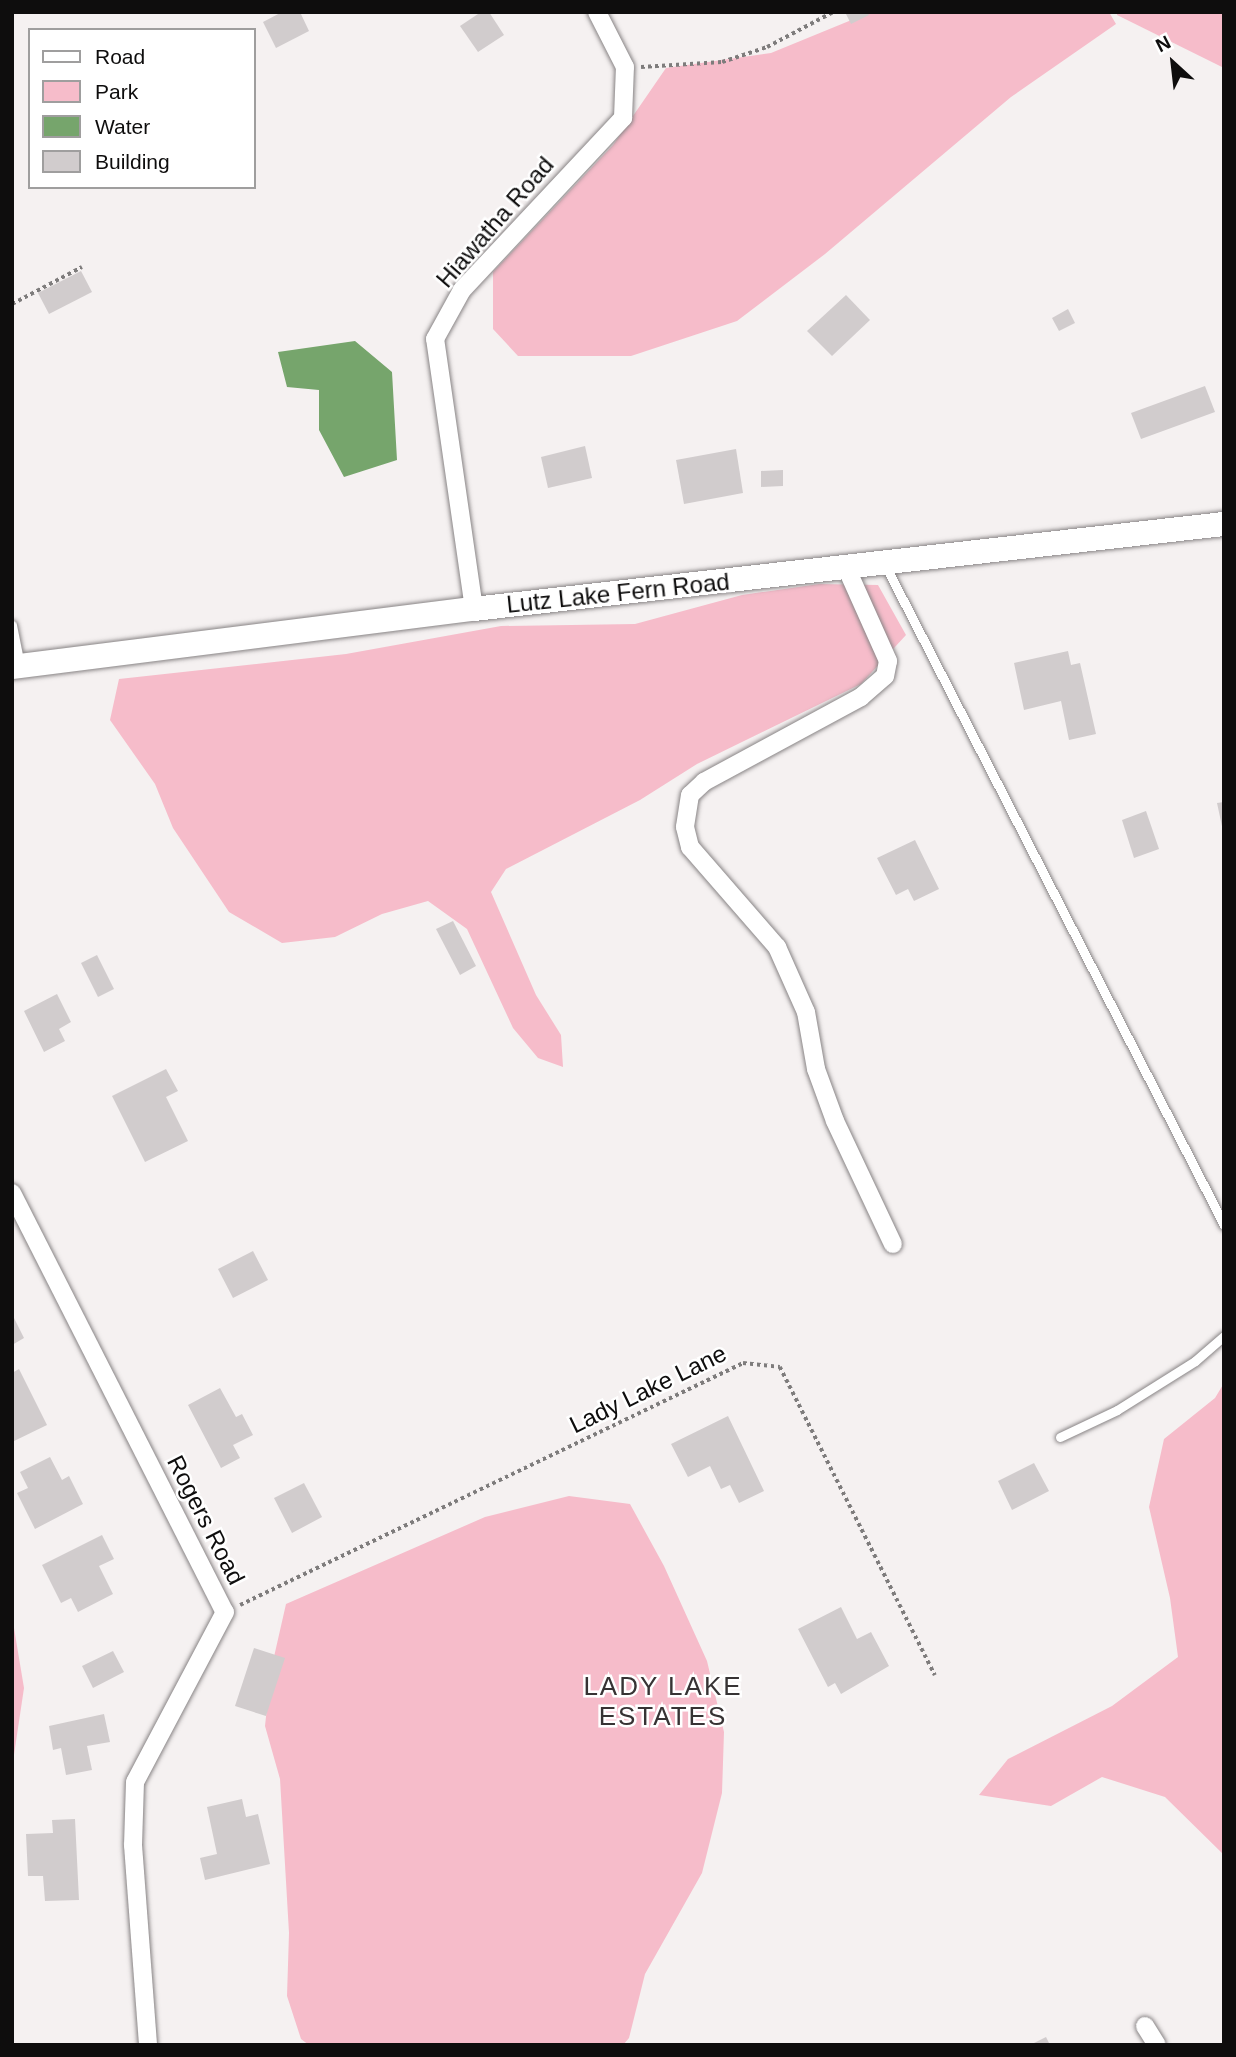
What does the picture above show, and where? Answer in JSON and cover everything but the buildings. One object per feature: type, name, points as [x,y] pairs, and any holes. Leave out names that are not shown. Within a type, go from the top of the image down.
[{"type":"main road","name":"Lutz Lake Fern Road","points":[[16,667],[474,609],[1224,524]]},
{"type":"street","name":"Hiawatha Road","points":[[474,609],[435,340],[462,290],[623,118],[625,67],[597,12]]},
{"type":"street","points":[[846,567],[888,661],[885,676],[861,697],[704,782],[690,795],[685,827],[690,847],[777,947],[806,1013],[816,1069],[835,1121],[893,1244]]},
{"type":"street","name":"Rogers Road","points":[[12,1193],[225,1612],[135,1782],[133,1845],[148,2045]]},
{"type":"street","points":[[1145,2026],[1157,2045]]},
{"type":"lane","points":[[884,563],[1224,1225]]},
{"type":"lane","points":[[12,625],[16,667]]},
{"type":"lane","points":[[1059,1437],[1117,1410],[1195,1361],[1224,1336]]},
{"type":"path","points":[[625,67],[722,62],[767,47],[833,12]]},
{"type":"path","points":[[12,304],[82,267]]},
{"type":"path","name":"Lady Lake Lane","points":[[225,1612],[743,1363],[780,1367],[935,1675]]},
{"type":"green space","points":[[871,12],[1109,12],[1116,24],[1011,97],[825,254],[737,321],[631,356],[518,356],[493,329],[493,272],[613,145],[666,68],[771,53]]},
{"type":"green space","points":[[1117,12],[1224,12],[1224,68],[1117,15]]},
{"type":"green space","points":[[819,584],[878,585],[906,635],[861,684],[697,764],[640,800],[506,869],[491,892],[536,995],[561,1035],[563,1067],[538,1058],[513,1028],[467,929],[428,901],[382,914],[335,937],[282,943],[229,912],[173,828],[155,784],[110,720],[119,679],[346,654],[501,626],[635,624],[742,595]]},
{"type":"green space","points":[[1224,1383],[1224,1855],[1165,1797],[1102,1777],[1051,1806],[979,1795],[1008,1759],[1112,1706],[1178,1657],[1170,1598],[1149,1507],[1164,1439],[1215,1398]]},
{"type":"green space","points":[[569,1496],[630,1504],[664,1566],[707,1661],[724,1732],[722,1793],[702,1873],[645,1974],[629,2038],[623,2045],[309,2045],[301,2039],[287,1996],[289,1933],[280,1779],[265,1726],[271,1670],[286,1604],[485,1517]]},
{"type":"green space","points":[[12,1616],[24,1688],[12,1768]]},
{"type":"water","points":[[355,341],[392,372],[397,460],[344,477],[319,430],[319,390],[287,387],[278,352]]},
{"type":"district","name":"LADY LAKE ESTATES","points":[[663,1702]]}]
